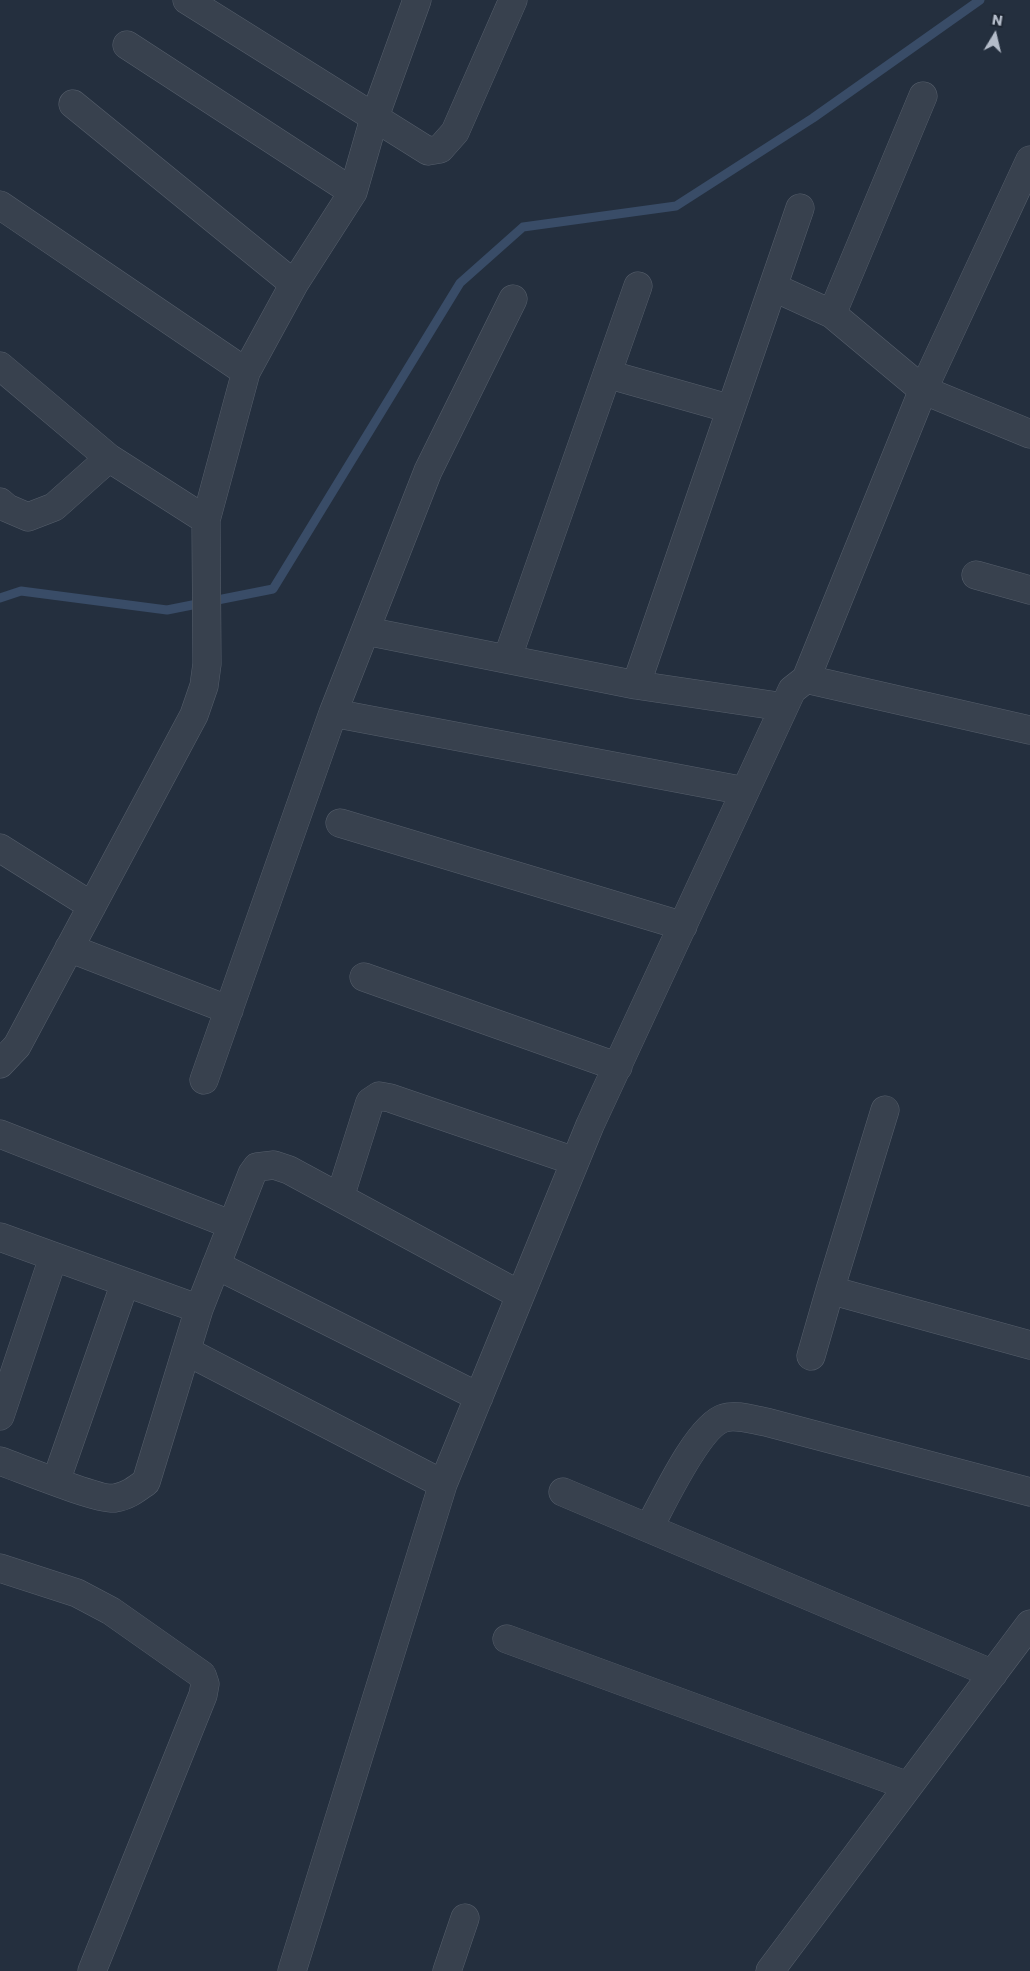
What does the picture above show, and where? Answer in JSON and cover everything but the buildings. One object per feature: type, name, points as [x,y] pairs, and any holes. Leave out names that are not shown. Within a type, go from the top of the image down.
[{"type":"street","points":[[0,1064],[17,1046],[194,715],[204,686],[207,664],[206,520],[246,372],[294,284],[353,192],[374,119],[418,0]]},
{"type":"street","points":[[197,3],[374,119],[428,150],[440,149],[455,132],[513,0]]},
{"type":"street","points":[[127,45],[353,192]]},
{"type":"street","points":[[832,314],[923,96]]},
{"type":"street","points":[[73,104],[294,284]]},
{"type":"street","points":[[292,1971],[443,1484],[574,1162],[792,690],[806,679],[923,390],[1030,160]]},
{"type":"street","points":[[0,205],[246,372]]},
{"type":"street","points":[[636,685],[800,208]]},
{"type":"street","points":[[507,659],[638,286]]},
{"type":"street","points":[[773,287],[832,314],[923,390],[1030,434]]},
{"type":"street","points":[[204,1080],[333,712],[428,471],[513,299]]},
{"type":"street","points":[[0,366],[109,458],[206,520]]},
{"type":"street","points":[[607,374],[731,409]]},
{"type":"street","points":[[0,502],[7,508],[28,517],[54,506],[109,458]]},
{"type":"street","points":[[976,575],[1030,590]]},
{"type":"street","points":[[366,631],[636,685],[784,707]]},
{"type":"street","points":[[806,679],[1030,730]]},
{"type":"street","points":[[333,712],[745,791]]},
{"type":"street","points":[[340,823],[683,926]]},
{"type":"street","points":[[0,848],[92,906]]},
{"type":"street","points":[[69,948],[229,1010]]},
{"type":"street","points":[[364,977],[618,1067]]},
{"type":"street","points":[[340,1197],[370,1102],[379,1096],[390,1098],[574,1162]]},
{"type":"street","points":[[811,1356],[885,1110]]},
{"type":"street","points":[[0,1134],[232,1225]]},
{"type":"street","points":[[0,1461],[113,1499],[129,1494],[146,1482],[198,1308],[252,1174],[257,1167],[274,1165],[289,1170],[520,1295]]},
{"type":"street","points":[[0,1237],[53,1258],[198,1308]]},
{"type":"street","points":[[0,1416],[53,1258]]},
{"type":"street","points":[[216,1265],[479,1397]]},
{"type":"street","points":[[56,1481],[125,1283]]},
{"type":"street","points":[[830,1290],[1030,1345]]},
{"type":"street","points":[[186,1351],[443,1484]]},
{"type":"street","points":[[649,1528],[699,1439],[714,1422],[726,1417],[766,1422],[1030,1492]]},
{"type":"street","points":[[564,1492],[993,1674]]},
{"type":"street","points":[[3,1574],[77,1593],[111,1611],[202,1675],[205,1684],[203,1696],[92,1971]]},
{"type":"street","points":[[770,1971],[1030,1624]]},
{"type":"street","points":[[507,1639],[908,1786]]},
{"type":"street","points":[[448,1971],[465,1918]]},
{"type":"waterway","points":[[0,598],[21,591],[167,610],[273,589],[460,283],[523,227],[676,206],[813,118],[980,0]]}]
